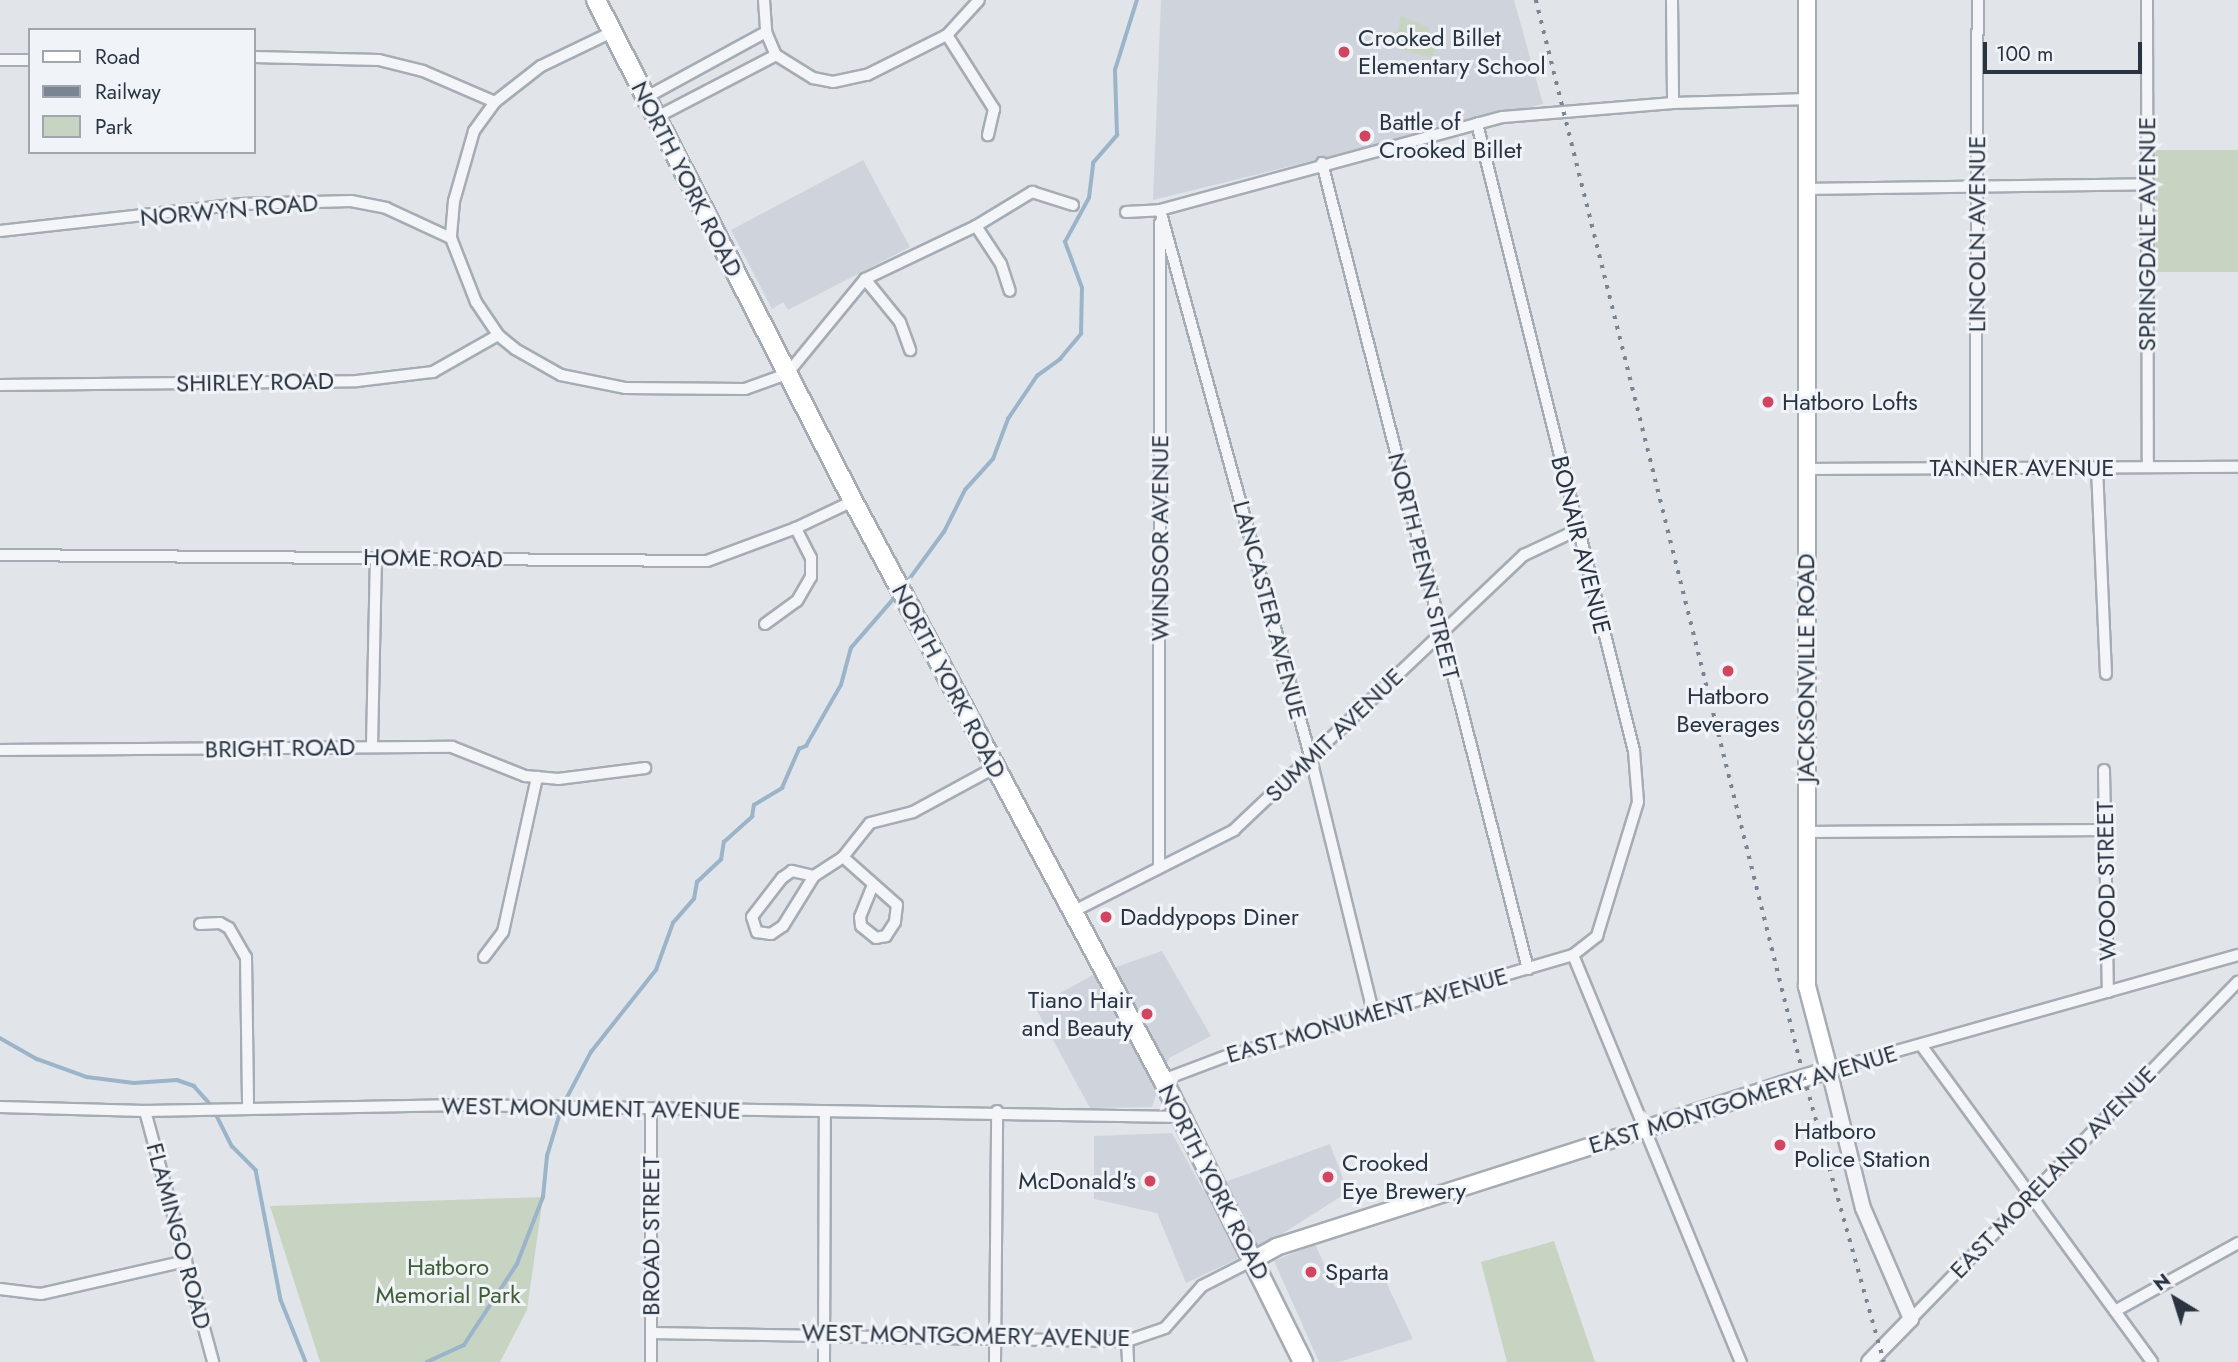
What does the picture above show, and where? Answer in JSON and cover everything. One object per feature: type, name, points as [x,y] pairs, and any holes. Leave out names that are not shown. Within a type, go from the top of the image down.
[{"type":"highway","name":"NORTH YORK ROAD","points":[[596,0],[853,501],[1163,1080],[1303,1362]]},
{"type":"main road","name":"JACKSONVILLE ROAD","points":[[1807,0],[1807,986],[1829,1070]]},
{"type":"main road","name":"EAST MONTGOMERY AVENUE","points":[[1253,1260],[1276,1247],[1644,1127],[1829,1070]]},
{"type":"street","points":[[764,0],[766,32],[776,55],[813,78],[850,80],[947,34],[979,0]]},
{"type":"street","points":[[1672,0],[1673,103]]},
{"type":"street","name":"LINCOLN AVENUE","points":[[1976,468],[1978,0]]},
{"type":"street","name":"SPRINGDALE AVENUE","points":[[2147,0],[2148,467]]},
{"type":"street","points":[[612,32],[541,66],[495,102],[474,131],[461,164],[451,238],[476,302],[498,335],[530,360],[593,384],[744,389],[787,374],[865,279],[975,226],[1032,192],[1073,205]]},
{"type":"street","points":[[645,98],[766,32]]},
{"type":"street","points":[[947,34],[994,109],[988,135]]},
{"type":"street","points":[[655,118],[776,55]]},
{"type":"street","points":[[256,57],[379,60],[464,85],[495,102]]},
{"type":"street","points":[[0,60],[28,60]]},
{"type":"street","points":[[1126,212],[1160,209],[1477,123],[1538,112],[1673,103],[1809,99]]},
{"type":"street","name":"BONAIR AVENUE","points":[[1477,123],[1634,751],[1638,802],[1597,936],[1573,954]]},
{"type":"street","name":"NORTH PENN STREET","points":[[1322,163],[1528,969]]},
{"type":"street","points":[[1806,189],[1978,190],[2146,184]]},
{"type":"street","name":"NORWYN ROAD","points":[[0,231],[241,204],[351,201],[386,208],[451,238]]},
{"type":"street","name":"LANCASTER AVENUE","points":[[1160,209],[1311,759],[1373,1012]]},
{"type":"street","name":"WINDSOR AVENUE","points":[[1159,867],[1160,209]]},
{"type":"street","points":[[975,226],[1001,264],[1010,291]]},
{"type":"street","points":[[865,279],[900,322],[910,350]]},
{"type":"street","name":"SHIRLEY ROAD","points":[[0,385],[357,381],[433,372],[498,335]]},
{"type":"street","name":"TANNER AVENUE","points":[[1807,469],[2238,467]]},
{"type":"street","points":[[2097,468],[2106,674]]},
{"type":"street","name":"HOME ROAD","points":[[0,555],[707,561],[796,528],[853,501]]},
{"type":"street","points":[[765,624],[797,601],[811,576],[811,558],[796,528]]},
{"type":"street","name":"SUMMIT AVENUE","points":[[1072,912],[1234,830],[1524,555],[1577,530]]},
{"type":"street","name":"BRIGHT ROAD","points":[[0,750],[372,747],[376,558]]},
{"type":"street","points":[[372,747],[452,747],[525,776],[558,779],[645,768]]},
{"type":"street","points":[[814,876],[792,872],[782,878],[752,917],[757,932],[771,934],[783,926],[814,876],[843,857],[870,823],[913,812],[996,767]]},
{"type":"street","name":"WOOD STREET","points":[[2104,770],[2108,992]]},
{"type":"street","points":[[484,957],[503,932],[537,777]]},
{"type":"street","points":[[1806,832],[2103,830]]},
{"type":"street","points":[[843,857],[897,905],[891,929],[886,936],[876,938],[861,926],[860,917],[873,884]]},
{"type":"street","points":[[200,924],[220,923],[229,928],[246,957],[248,1105]]},
{"type":"street","points":[[1573,954],[1741,1362]]},
{"type":"street","name":"EAST MONUMENT AVENUE","points":[[1163,1080],[1373,1012],[1573,954]]},
{"type":"street","name":"EAST MONTGOMERY AVENUE","points":[[1829,1070],[2238,955]]},
{"type":"street","name":"EAST MORELAND AVENUE","points":[[1869,1362],[2238,982]]},
{"type":"street","points":[[1921,1045],[2152,1362]]},
{"type":"street","name":"JACKSONVILLE ROAD","points":[[1829,1070],[1863,1208],[1911,1319]]},
{"type":"street","name":"WEST MONUMENT AVENUE","points":[[0,1107],[145,1111],[248,1105],[825,1114],[997,1111],[1181,1116]]},
{"type":"street","name":"BROAD STREET","points":[[651,1110],[651,1362]]},
{"type":"street","name":"FLAMINGO ROAD","points":[[145,1111],[213,1362]]},
{"type":"street","points":[[995,1362],[997,1111]]},
{"type":"street","points":[[824,1362],[825,1114]]},
{"type":"street","points":[[2115,1311],[2238,1243]]},
{"type":"street","name":"WEST MONTGOMERY AVENUE","points":[[651,1333],[824,1333],[1127,1340],[1165,1328],[1202,1286],[1253,1260]]},
{"type":"street","points":[[0,1289],[41,1294],[186,1261]]},
{"type":"street","points":[[1127,1340],[1128,1362]]},
{"type":"shaded area","name":"Crooked Billet Elementary School","points":[[1161,0],[1514,0],[1543,104],[1153,200]]},
{"type":"shaded area","points":[[863,160],[910,247],[788,310],[783,302],[772,309],[731,230]]},
{"type":"shaded area","points":[[1162,951],[1211,1036],[1169,1058],[1152,1107],[1090,1108],[1035,1007],[1093,975]]},
{"type":"shaded area","points":[[1172,1133],[1203,1190],[1330,1144],[1348,1192],[1258,1249],[1186,1283],[1157,1213],[1094,1199],[1094,1136]]},
{"type":"shaded area","points":[[1315,1244],[1335,1287],[1379,1267],[1413,1339],[1339,1362],[1319,1362],[1274,1261]]},
{"type":"green space","points":[[1401,16],[1430,28],[1428,35],[1438,42],[1432,58],[1403,50],[1395,39]]},
{"type":"green space","points":[[2146,150],[2238,150],[2238,272],[2146,272]]},
{"type":"green space","name":"Hatboro Memorial Park","points":[[543,1197],[527,1310],[500,1362],[320,1362],[270,1206]]},
{"type":"green space","points":[[1554,1241],[1595,1362],[1507,1362],[1481,1262]]},
{"type":"waterway","points":[[905,585],[944,532],[965,490],[993,459],[1008,419],[1037,376],[1060,359],[1081,334],[1082,288],[1065,242],[1089,198],[1093,163],[1117,135],[1115,70],[1137,0]]},
{"type":"waterway","points":[[564,1103],[591,1052],[656,970],[673,923],[694,899],[697,882],[721,860],[724,842],[752,817],[754,805],[782,788],[799,749],[806,746],[841,685],[851,648],[896,596]]},
{"type":"waterway","points":[[0,1038],[37,1059],[87,1077],[134,1083],[177,1080],[194,1086],[212,1106],[232,1146],[256,1170],[281,1300],[306,1362]]},
{"type":"waterway","points":[[427,1362],[464,1345],[517,1264],[543,1197],[547,1156],[561,1110]]},
{"type":"railway","points":[[1536,0],[1804,1077],[1884,1362]]},
{"type":"place","name":"Crooked Billet Elementary School","points":[[1344,52]]},
{"type":"place","name":"Battle of Crooked Billet","points":[[1365,136]]},
{"type":"place","name":"Hatboro Lofts","points":[[1768,402]]},
{"type":"place","name":"Hatboro Beverages","points":[[1728,671]]},
{"type":"place","name":"Daddypops Diner","points":[[1106,917]]},
{"type":"place","name":"Tiano Hair and Beauty","points":[[1147,1014]]},
{"type":"place","name":"Hatboro Police Station","points":[[1780,1145]]},
{"type":"place","name":"Crooked Eye Brewery","points":[[1328,1177]]},
{"type":"place","name":"McDonald's","points":[[1150,1181]]},
{"type":"place","name":"Sparta","points":[[1311,1272]]}]
